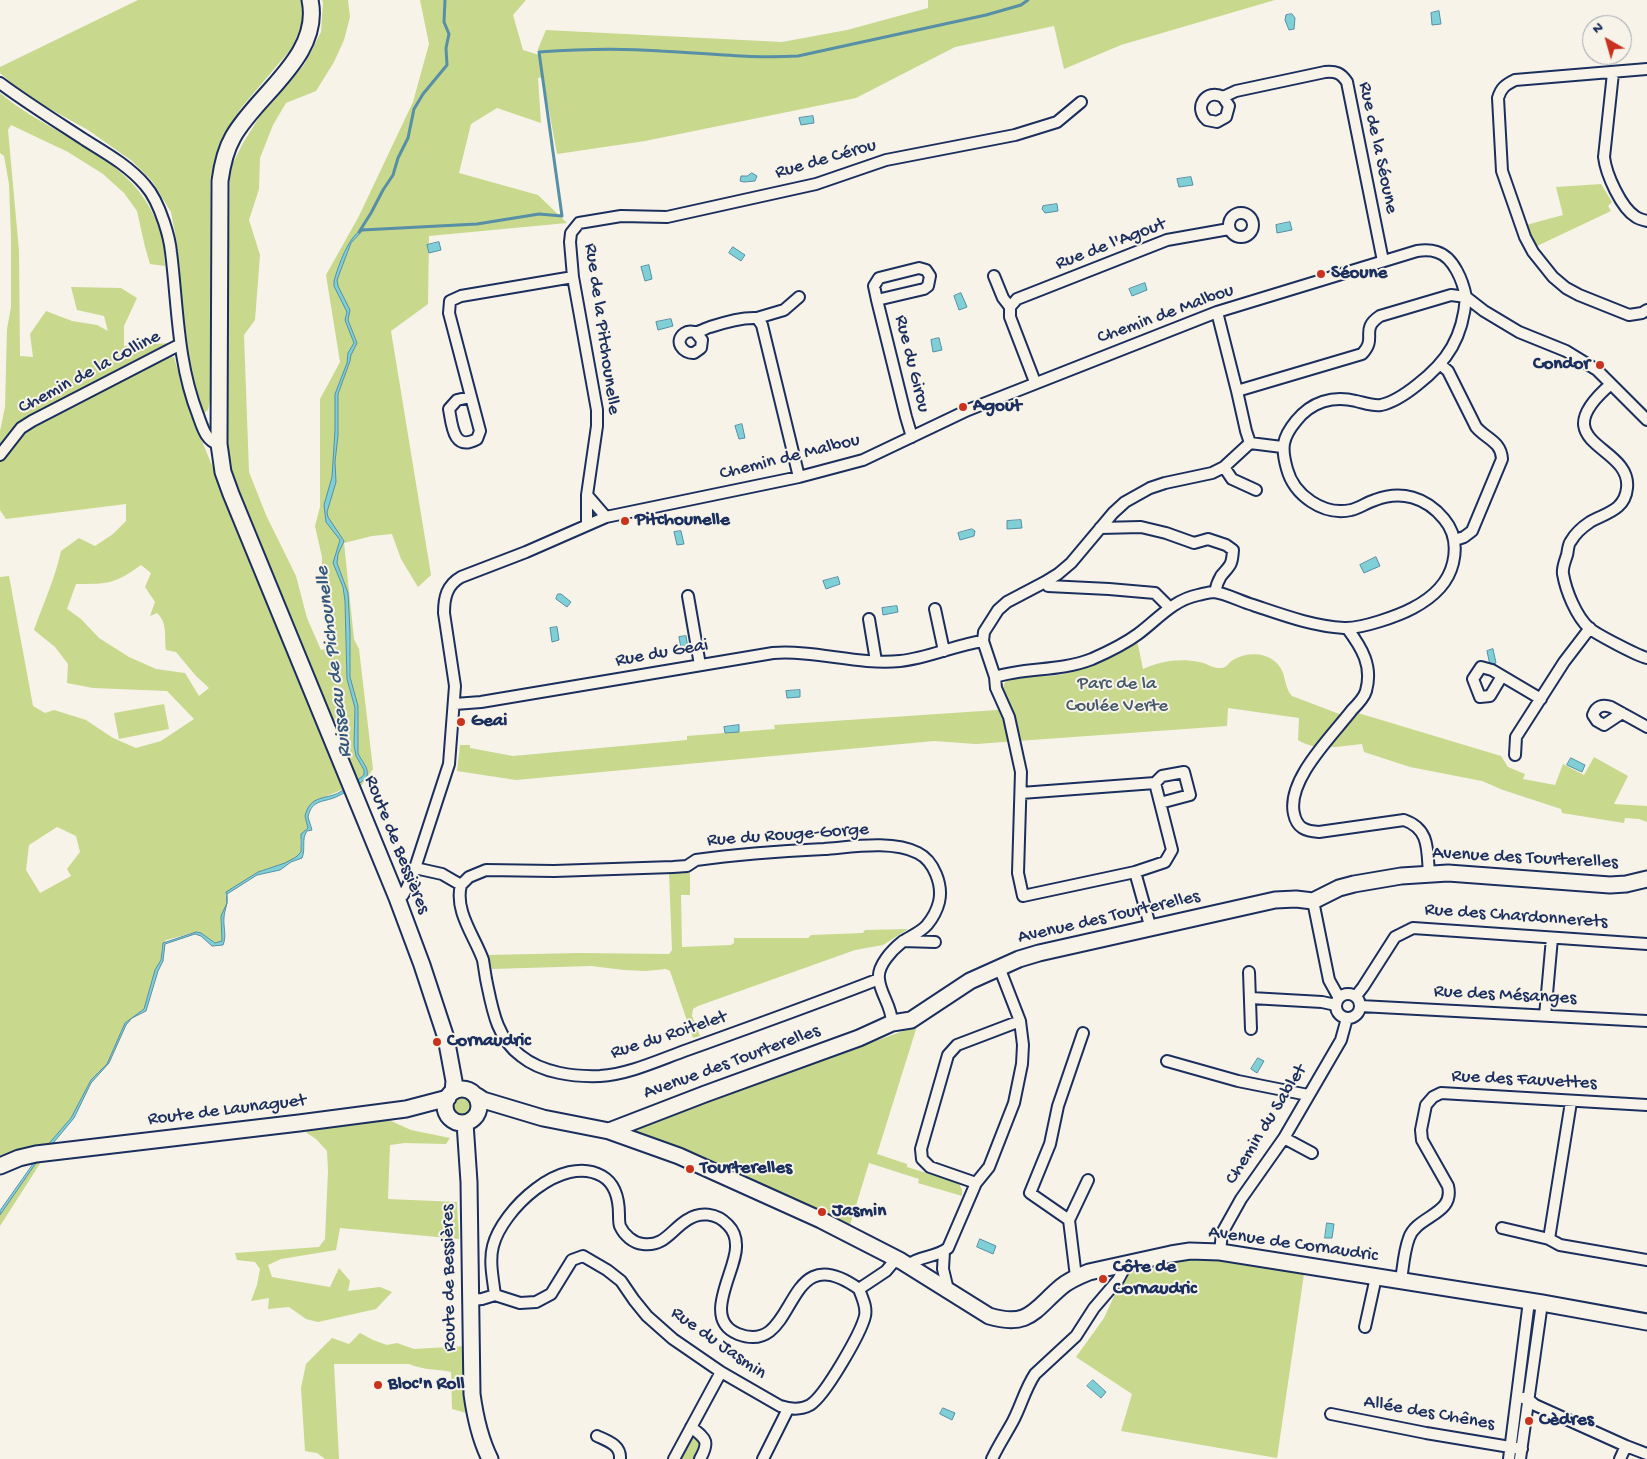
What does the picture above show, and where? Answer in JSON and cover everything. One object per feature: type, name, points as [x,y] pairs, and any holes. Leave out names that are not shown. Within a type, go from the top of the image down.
[{"type":"street","name":"Route de Bessières","points":[[310,0],[311,28],[305,43],[291,65],[240,126],[232,138],[222,166],[220,211],[219,444],[223,472],[231,494],[397,898],[429,985],[446,1038],[454,1081],[450,1095]]},
{"type":"street","points":[[1647,69],[1515,80],[1506,84],[1500,90],[1498,98],[1502,171],[1525,237],[1533,252],[1553,277],[1566,288],[1579,295],[1629,315],[1642,313],[1647,310]]},
{"type":"street","name":"Rue de la Séoune","points":[[1223,97],[1236,91],[1326,72],[1334,72],[1342,76],[1347,82],[1383,261]]},
{"type":"street","points":[[1613,73],[1604,157],[1605,168],[1624,205],[1636,218],[1647,221]]},
{"type":"street","points":[[0,83],[119,162],[146,186],[164,221],[171,249],[179,345],[190,396],[209,439],[219,444]]},
{"type":"street","name":"Rue de Cérou","points":[[574,228],[588,221],[621,216],[667,216],[816,184],[886,160],[1016,135],[1057,122],[1081,102]]},
{"type":"street","name":"Rue de la Pitchounelle","points":[[574,228],[571,233],[570,242],[573,277],[597,410],[597,426],[587,495],[587,524]]},
{"type":"street","name":"Rue de l'Agout","points":[[1010,307],[1017,299],[1167,240],[1229,229]]},
{"type":"street","name":"Chemin de Malbou","points":[[397,898],[403,895],[415,868],[449,764],[455,686],[444,602],[448,589],[453,582],[461,577],[526,552],[606,517],[799,477],[863,460],[952,416],[1217,312],[1417,251],[1429,250],[1438,252],[1450,262],[1463,282],[1466,297]]},
{"type":"street","name":"Rue du Girou","points":[[877,300],[924,289],[928,286],[930,276],[926,270],[919,268],[879,278],[874,286],[877,300],[906,418],[912,437]]},
{"type":"street","points":[[994,276],[1003,298],[1010,307],[1010,317],[1035,382]]},
{"type":"street","points":[[470,397],[448,313],[450,301],[461,296],[573,277]]},
{"type":"street","points":[[1237,391],[1362,354],[1368,348],[1370,340],[1369,326],[1373,320],[1380,316],[1450,295],[1466,297],[1484,311],[1519,332],[1566,350],[1596,370],[1647,420]]},
{"type":"street","points":[[696,332],[711,326],[746,318],[757,318],[784,310],[799,297]]},
{"type":"street","points":[[995,677],[1006,674],[1050,670],[1088,660],[1121,646],[1170,608],[1194,596],[1214,592],[1297,620],[1347,628],[1397,617],[1422,603],[1439,590],[1451,572],[1455,556],[1455,540],[1452,530],[1434,509],[1423,500],[1400,494],[1387,496],[1348,511],[1333,511],[1314,504],[1300,493],[1288,474],[1282,447],[1288,432],[1296,420],[1318,402],[1344,398],[1371,405],[1382,405],[1408,393],[1441,365],[1450,352],[1458,336],[1465,310],[1466,297]]},
{"type":"street","points":[[1217,312],[1250,443]]},
{"type":"street","points":[[757,318],[762,325],[799,477]]},
{"type":"street","name":"Chemin de la Colline","points":[[0,455],[21,428],[32,421],[179,345]]},
{"type":"street","points":[[1441,365],[1448,372],[1476,427],[1481,433],[1497,444],[1502,452],[1502,459],[1472,531],[1464,537],[1455,540]]},
{"type":"street","points":[[1611,384],[1598,395],[1588,408],[1584,424],[1592,440],[1623,472],[1627,488],[1621,504],[1614,511],[1588,524],[1570,542],[1562,572],[1573,606],[1590,628],[1647,658]]},
{"type":"street","points":[[1155,783],[1172,850],[1165,862],[1135,872],[1023,896],[1018,873],[1021,772],[1009,717],[996,688],[995,677],[983,641],[984,632],[998,610],[1007,602],[1045,582],[1071,563],[1125,502],[1150,488],[1182,478],[1212,473],[1224,467],[1250,443],[1282,447]]},
{"type":"street","points":[[1224,467],[1232,479],[1256,490]]},
{"type":"street","points":[[587,495],[606,517]]},
{"type":"street","points":[[1100,528],[1140,527],[1166,533],[1194,543],[1208,539],[1226,545],[1233,550],[1233,561],[1228,570],[1220,577],[1214,592]]},
{"type":"street","points":[[1045,582],[1048,586],[1155,593],[1170,608]]},
{"type":"street","points":[[688,596],[700,665]]},
{"type":"street","points":[[935,608],[944,651]]},
{"type":"street","points":[[870,619],[876,661]]},
{"type":"street","points":[[1347,628],[1358,643],[1368,664],[1366,692],[1310,764],[1302,778],[1295,792],[1293,811],[1296,823],[1305,831],[1318,832],[1404,820],[1413,823],[1421,830],[1427,844],[1429,874]]},
{"type":"street","points":[[1515,755],[1516,737],[1564,662],[1590,628]]},
{"type":"street","name":"Rue du Geai","points":[[455,704],[481,702],[773,653],[791,652],[876,661],[900,660],[983,641]]},
{"type":"street","points":[[1502,676],[1541,699]]},
{"type":"street","points":[[1622,713],[1647,726]]},
{"type":"street","points":[[1021,793],[1155,783],[1162,776],[1184,772],[1190,795],[1160,803]]},
{"type":"street","name":"Rue du Rouge-Gorge","points":[[462,885],[469,877],[486,870],[554,871],[673,868],[687,866],[696,860],[784,851],[865,846],[902,847],[919,853],[934,868],[940,901],[927,925],[903,941],[885,961],[881,967],[879,979]]},
{"type":"street","points":[[415,868],[442,874],[462,885]]},
{"type":"street","points":[[1135,872],[1151,929]]},
{"type":"street","name":"Avenue des Tourterelles","points":[[610,1131],[859,1038],[892,1023],[911,1020],[970,981],[999,967],[1032,955],[1274,900],[1296,899],[1313,901],[1339,888],[1402,876],[1448,873],[1610,885],[1626,884],[1647,878]]},
{"type":"street","name":"Rue du Roitelet","points":[[462,885],[459,894],[462,909],[483,960],[497,1024],[503,1036],[514,1050],[528,1062],[559,1072],[577,1076],[601,1076],[621,1073],[700,1046],[879,979]]},
{"type":"street","points":[[1251,998],[1322,1002],[1338,1001],[1345,994],[1358,1001],[1356,1014],[1347,1018],[1339,1014],[1338,1001],[1329,980],[1313,901]]},
{"type":"street","name":"Rue des Chardonnerets","points":[[1358,1001],[1363,987],[1395,937],[1413,928],[1647,944]]},
{"type":"street","points":[[1545,1016],[1552,938]]},
{"type":"street","points":[[903,941],[935,942]]},
{"type":"street","points":[[859,1289],[902,1262],[935,1256],[948,1248],[976,1183],[989,1168],[1014,1102],[1022,1064],[1023,1045],[1020,1021],[999,967]]},
{"type":"street","points":[[1249,972],[1251,1030]]},
{"type":"street","points":[[879,979],[891,1013],[892,1023]]},
{"type":"street","name":"Rue des Mésanges","points":[[1358,1001],[1545,1016],[1647,1021]]},
{"type":"street","name":"Chemin du Sablet","points":[[1220,1252],[1222,1233],[1241,1199],[1284,1138],[1340,1040],[1347,1018]]},
{"type":"street","points":[[976,1183],[930,1167],[922,1159],[921,1149],[948,1054],[957,1045],[1020,1021]]},
{"type":"street","points":[[1069,1220],[1030,1193],[1050,1144],[1058,1106],[1083,1033]]},
{"type":"street","name":"Route de Bessières","points":[[446,1038],[459,1060],[473,1093]]},
{"type":"street","points":[[1167,1061],[1238,1081],[1308,1094]]},
{"type":"street","points":[[458,1090],[473,1093],[480,1108],[478,1113],[475,1118],[465,1124],[456,1123],[447,1114],[445,1103],[450,1095],[458,1090]]},
{"type":"street","name":"Avenue de Cornaudric","points":[[473,1093],[483,1100],[543,1118]]},
{"type":"street","name":"Rue des Fauvettes","points":[[1401,1281],[1409,1238],[1414,1228],[1444,1208],[1449,1200],[1450,1192],[1448,1186],[1422,1140],[1421,1130],[1426,1105],[1433,1097],[1441,1093],[1647,1105]]},
{"type":"street","name":"Route de Launaguet","points":[[0,1166],[19,1158],[53,1151],[406,1109],[450,1095]]},
{"type":"street","points":[[1549,1239],[1571,1102]]},
{"type":"street","name":"Route de Launaguet","points":[[406,1109],[447,1114]]},
{"type":"street","name":"Avenue de Cornaudric","points":[[478,1113],[492,1112],[543,1118],[610,1131],[679,1156],[821,1220],[902,1262],[989,1316],[1013,1321],[1026,1317],[1040,1309],[1062,1287],[1076,1277],[1124,1264],[1190,1251],[1220,1252],[1536,1302],[1647,1322]]},
{"type":"street","name":"Route de Bessières","points":[[465,1124],[469,1182],[472,1394],[475,1416],[490,1459]]},
{"type":"street","points":[[1284,1138],[1312,1153]]},
{"type":"street","points":[[471,1300],[482,1299],[495,1294],[491,1262],[493,1246],[508,1218],[539,1186],[555,1176],[567,1172],[581,1171],[595,1173],[612,1185],[617,1195],[619,1225],[630,1239],[640,1244],[659,1243],[687,1220],[696,1216],[710,1214],[728,1224],[734,1232],[736,1247],[720,1306],[723,1320],[728,1328],[736,1334],[750,1337],[763,1335],[777,1324],[802,1284],[811,1276],[822,1274],[834,1275],[846,1280],[859,1289],[865,1308],[865,1316],[860,1327],[835,1374],[818,1398],[810,1405],[802,1408],[788,1409],[763,1459]]},
{"type":"street","points":[[1076,1277],[1069,1220],[1088,1180]]},
{"type":"street","points":[[1502,1228],[1549,1239],[1560,1245],[1647,1260]]},
{"type":"street","points":[[944,1251],[943,1269],[948,1290]]},
{"type":"street","name":"Rue du Jasmin","points":[[495,1294],[520,1303],[536,1302],[551,1294],[572,1260],[583,1256],[621,1281],[647,1316],[673,1339],[721,1372],[788,1409]]},
{"type":"street","points":[[992,1459],[1001,1439],[1012,1422],[1029,1382],[1035,1374],[1076,1336],[1094,1308],[1118,1280],[1124,1269],[1124,1264]]},
{"type":"street","points":[[1365,1327],[1376,1277]]},
{"type":"street","points":[[1509,1459],[1517,1397],[1536,1302]]},
{"type":"street","points":[[1521,1454],[1528,1399],[1536,1302]]},
{"type":"street","points":[[674,1459],[721,1372]]},
{"type":"street","points":[[1517,1397],[1528,1399],[1535,1405],[1647,1454]]},
{"type":"street","name":"Allée des Chênes","points":[[1331,1414],[1426,1433],[1510,1446],[1521,1454]]},
{"type":"street","points":[[691,1427],[704,1438],[706,1443],[700,1459]]},
{"type":"street","points":[[597,1436],[612,1443],[620,1453],[620,1459]]},
{"type":"street","points":[[1620,1459],[1626,1446]]},
{"type":"green space","points":[[138,0],[302,0],[305,19],[291,49],[241,108],[220,142],[210,180],[211,395],[208,410],[203,414],[191,386],[182,343],[177,244],[171,212],[152,181],[132,161],[88,130],[25,95],[0,73],[0,67]]},
{"type":"green space","points":[[322,0],[348,0],[350,17],[344,40],[334,62],[316,91],[286,103],[273,125],[260,158],[259,189],[249,220],[260,255],[255,320],[244,335],[249,472],[266,515],[296,576],[307,618],[321,650],[334,647],[323,604],[322,557],[315,526],[320,507],[320,399],[340,362],[326,275],[359,216],[413,102],[429,44],[420,0],[526,0],[513,15],[523,50],[539,55],[538,49],[546,30],[782,42],[847,30],[928,8],[928,0],[1275,0],[1121,45],[1064,69],[1054,26],[955,47],[856,98],[645,141],[557,154],[543,77],[538,78],[541,123],[497,108],[471,124],[459,173],[538,195],[567,223],[429,236],[428,304],[391,331],[431,575],[418,587],[401,559],[392,534],[372,536],[344,543],[354,639],[359,649],[373,769],[359,789],[231,480],[226,457],[230,169],[243,143],[262,113],[304,65],[321,32]]},
{"type":"green space","points":[[0,93],[20,108],[107,161],[126,177],[143,196],[155,218],[162,236],[164,251],[165,266],[150,264],[137,211],[124,193],[103,174],[68,152],[11,125],[8,130],[19,251],[20,356],[33,357],[30,334],[46,311],[72,321],[97,325],[108,331],[104,316],[77,310],[71,287],[121,288],[137,298],[124,326],[124,346],[171,343],[20,424],[0,450],[0,431],[5,407],[7,329],[11,307],[11,237],[9,184],[4,156],[0,153]]},
{"type":"green space","points":[[1601,184],[1612,202],[1608,206],[1611,211],[1537,246],[1530,236],[1526,225],[1563,215],[1556,187]]},
{"type":"green space","points":[[174,357],[191,415],[346,787],[320,799],[307,810],[309,825],[300,840],[301,852],[297,857],[287,863],[259,872],[225,894],[227,903],[221,921],[223,941],[215,943],[201,933],[196,932],[166,940],[162,946],[161,960],[155,970],[144,1009],[125,1023],[107,1064],[91,1080],[71,1118],[48,1145],[34,1145],[0,1159],[0,577],[9,576],[33,706],[45,713],[54,710],[86,720],[113,738],[136,748],[161,741],[194,719],[167,691],[93,688],[67,683],[68,664],[55,647],[34,630],[61,551],[79,538],[95,546],[113,534],[126,521],[126,504],[6,519],[0,510],[0,461],[12,444],[35,423],[162,358]],"holes":[[[141,565],[151,573],[145,587],[155,602],[150,616],[157,613],[163,621],[166,650],[176,652],[209,688],[199,696],[185,673],[156,669],[129,657],[99,638],[81,619],[67,609],[76,584],[111,582]],[[57,827],[76,836],[80,852],[67,869],[71,876],[40,893],[26,870],[29,845]]]},
{"type":"green space","name":"Parc de la Coulée Verte","points":[[1137,640],[1143,669],[1164,662],[1178,660],[1199,662],[1216,668],[1223,668],[1233,660],[1243,656],[1253,654],[1268,657],[1278,664],[1292,696],[1342,715],[1348,708],[1358,713],[1501,756],[1508,767],[1525,774],[1523,779],[1555,785],[1563,764],[1584,775],[1594,757],[1628,776],[1614,804],[1647,806],[1647,822],[1639,819],[1625,818],[1624,823],[1562,813],[1561,809],[1482,781],[1410,767],[1364,752],[1362,744],[1321,747],[1305,744],[1298,740],[1299,718],[1228,708],[1227,726],[976,744],[934,741],[516,780],[457,771],[460,745],[470,745],[470,748],[513,756],[687,740],[687,736],[775,729],[774,725],[1012,709],[1003,689],[1009,678],[1070,673],[1124,651],[1126,647]]},
{"type":"green space","points":[[164,704],[169,729],[119,739],[114,713]]},
{"type":"green space","points":[[690,871],[690,895],[681,895],[682,947],[731,945],[734,943],[734,938],[808,938],[811,935],[863,933],[865,930],[908,929],[883,945],[855,950],[698,1006],[693,1009],[692,1016],[700,1036],[693,1038],[670,971],[666,969],[646,971],[591,966],[492,969],[488,955],[669,954],[672,950],[669,873]]},
{"type":"green space","points":[[917,1026],[877,1154],[907,1164],[907,1167],[959,1183],[962,1196],[918,1183],[919,1179],[869,1163],[850,1225],[632,1129]]},
{"type":"green space","points":[[463,1096],[470,1099],[473,1106],[470,1113],[463,1116],[456,1113],[453,1106],[456,1099]]},
{"type":"green space","points":[[376,1119],[391,1121],[411,1130],[450,1138],[446,1144],[405,1143],[390,1145],[388,1199],[457,1202],[459,1239],[340,1228],[336,1250],[281,1259],[268,1265],[272,1277],[330,1287],[339,1268],[350,1281],[348,1291],[380,1287],[392,1292],[376,1309],[318,1322],[306,1319],[289,1307],[268,1309],[269,1298],[251,1301],[260,1269],[255,1262],[237,1260],[235,1253],[319,1247],[325,1239],[327,1151],[316,1139],[307,1133],[306,1127]]},
{"type":"green space","points":[[41,1162],[0,1226],[0,1215],[36,1163]]},
{"type":"green space","points":[[1186,1258],[1222,1258],[1304,1274],[1277,1458],[1121,1431],[1132,1394],[1076,1357],[1104,1318],[1116,1292],[1132,1270]]},
{"type":"green space","points":[[360,1333],[387,1345],[397,1343],[414,1349],[466,1346],[467,1413],[452,1409],[451,1372],[409,1364],[334,1364],[339,1459],[325,1459],[317,1453],[305,1451],[301,1388],[306,1364],[332,1338],[349,1344]]},
{"type":"green space","points":[[693,1435],[701,1440],[702,1445],[694,1459],[676,1459],[687,1439]]},
{"type":"water","points":[[1439,11],[1441,24],[1432,25],[1431,13]]},
{"type":"water","points":[[1292,14],[1295,18],[1294,29],[1289,30],[1285,20],[1286,15]]},
{"type":"water","points":[[813,116],[814,123],[801,125],[799,118]]},
{"type":"water","points":[[752,173],[757,176],[755,181],[740,181],[741,176],[747,176]]},
{"type":"water","points":[[1191,177],[1193,185],[1179,187],[1177,179]]},
{"type":"water","points":[[1057,204],[1058,211],[1045,213],[1042,209],[1043,206]]},
{"type":"water","points":[[1290,222],[1292,230],[1277,233],[1276,225]]},
{"type":"water","points":[[364,229],[351,243],[337,280],[350,310],[348,320],[357,343],[338,394],[336,482],[327,512],[328,517],[344,541],[338,554],[337,563],[348,593],[350,677],[358,706],[358,753],[366,767],[367,776],[350,790],[320,802],[313,807],[308,817],[312,830],[307,831],[305,834],[302,858],[291,862],[280,870],[257,875],[227,894],[227,902],[226,892],[258,872],[285,863],[301,852],[301,834],[308,828],[305,816],[311,804],[340,792],[364,775],[364,770],[356,756],[354,745],[355,708],[347,679],[343,587],[333,563],[340,540],[326,522],[324,505],[332,477],[335,394],[347,363],[348,353],[354,343],[345,320],[347,312],[334,286],[334,281],[341,259],[349,244]]},
{"type":"water","points":[[439,242],[441,250],[429,253],[427,245]]},
{"type":"water","points":[[733,247],[745,255],[741,261],[729,253]]},
{"type":"water","points":[[649,265],[652,279],[645,281],[641,267]]},
{"type":"water","points":[[1145,283],[1147,290],[1132,296],[1129,289]]},
{"type":"water","points":[[961,293],[967,307],[959,310],[954,296]]},
{"type":"water","points":[[671,319],[673,326],[658,330],[656,322]]},
{"type":"water","points":[[939,338],[942,350],[933,352],[931,340]]},
{"type":"water","points":[[742,424],[745,438],[739,439],[735,426]]},
{"type":"water","points":[[1021,520],[1022,528],[1007,529],[1007,521]]},
{"type":"water","points":[[972,529],[975,531],[974,536],[960,540],[958,533]]},
{"type":"water","points":[[681,531],[684,544],[677,545],[674,532]]},
{"type":"water","points":[[1376,557],[1380,566],[1364,573],[1360,565]]},
{"type":"water","points":[[838,577],[840,584],[826,589],[823,581]]},
{"type":"water","points":[[558,594],[561,594],[571,602],[567,607],[556,599]]},
{"type":"water","points":[[897,606],[898,612],[883,615],[882,608]]},
{"type":"water","points":[[557,627],[559,640],[552,642],[550,628]]},
{"type":"water","points":[[686,636],[688,648],[681,649],[679,637]]},
{"type":"water","points":[[1493,649],[1496,663],[1490,665],[1487,651]]},
{"type":"water","points":[[800,690],[800,697],[787,698],[786,691]]},
{"type":"water","points":[[739,725],[739,732],[725,733],[724,727]]},
{"type":"water","points":[[1571,758],[1585,765],[1582,772],[1567,765]]},
{"type":"water","points":[[227,903],[224,917],[225,938],[223,945],[212,946],[201,936],[195,934],[165,944],[163,961],[158,971],[146,1011],[132,1018],[126,1025],[109,1063],[91,1083],[74,1118],[54,1142],[49,1147],[46,1147],[71,1118],[91,1080],[107,1064],[125,1023],[144,1009],[155,970],[161,960],[163,943],[196,932],[201,933],[215,943],[222,941],[221,916]]},
{"type":"water","points":[[1258,1058],[1264,1061],[1257,1073],[1251,1069]]},
{"type":"water","points":[[34,1163],[36,1163],[0,1215],[0,1211]]},
{"type":"water","points":[[1327,1223],[1334,1224],[1332,1238],[1325,1238]]},
{"type":"water","points":[[980,1239],[996,1246],[993,1254],[977,1247]]},
{"type":"water","points":[[1093,1380],[1106,1392],[1101,1398],[1087,1386]]},
{"type":"water","points":[[943,1408],[955,1413],[952,1420],[940,1414]]},
{"type":"waterway","name":"Ruisseau de Pichounelle","points":[[359,232],[393,175],[398,158],[408,138],[414,109],[423,94],[447,65],[446,48],[449,34],[444,22],[445,0]]},
{"type":"waterway","points":[[362,230],[477,224],[539,214],[562,216],[539,52],[615,49],[746,56],[798,56],[986,15],[1021,5],[1028,0]]},
{"type":"place","name":"Séoune","points":[[1321,274]]},
{"type":"place","name":"Condor","points":[[1600,365]]},
{"type":"place","name":"Agout","points":[[963,407]]},
{"type":"place","name":"Pitchounelle","points":[[625,521]]},
{"type":"place","name":"Geai","points":[[461,722]]},
{"type":"place","name":"Cornaudric","points":[[437,1042]]},
{"type":"place","name":"Tourterelles","points":[[690,1169]]},
{"type":"place","name":"Jasmin","points":[[822,1212]]},
{"type":"place","name":"Côte de Cornaudric","points":[[1103,1279]]},
{"type":"place","name":"Bloc'n Roll","points":[[378,1385]]},
{"type":"place","name":"Cèdres","points":[[1529,1421]]}]
